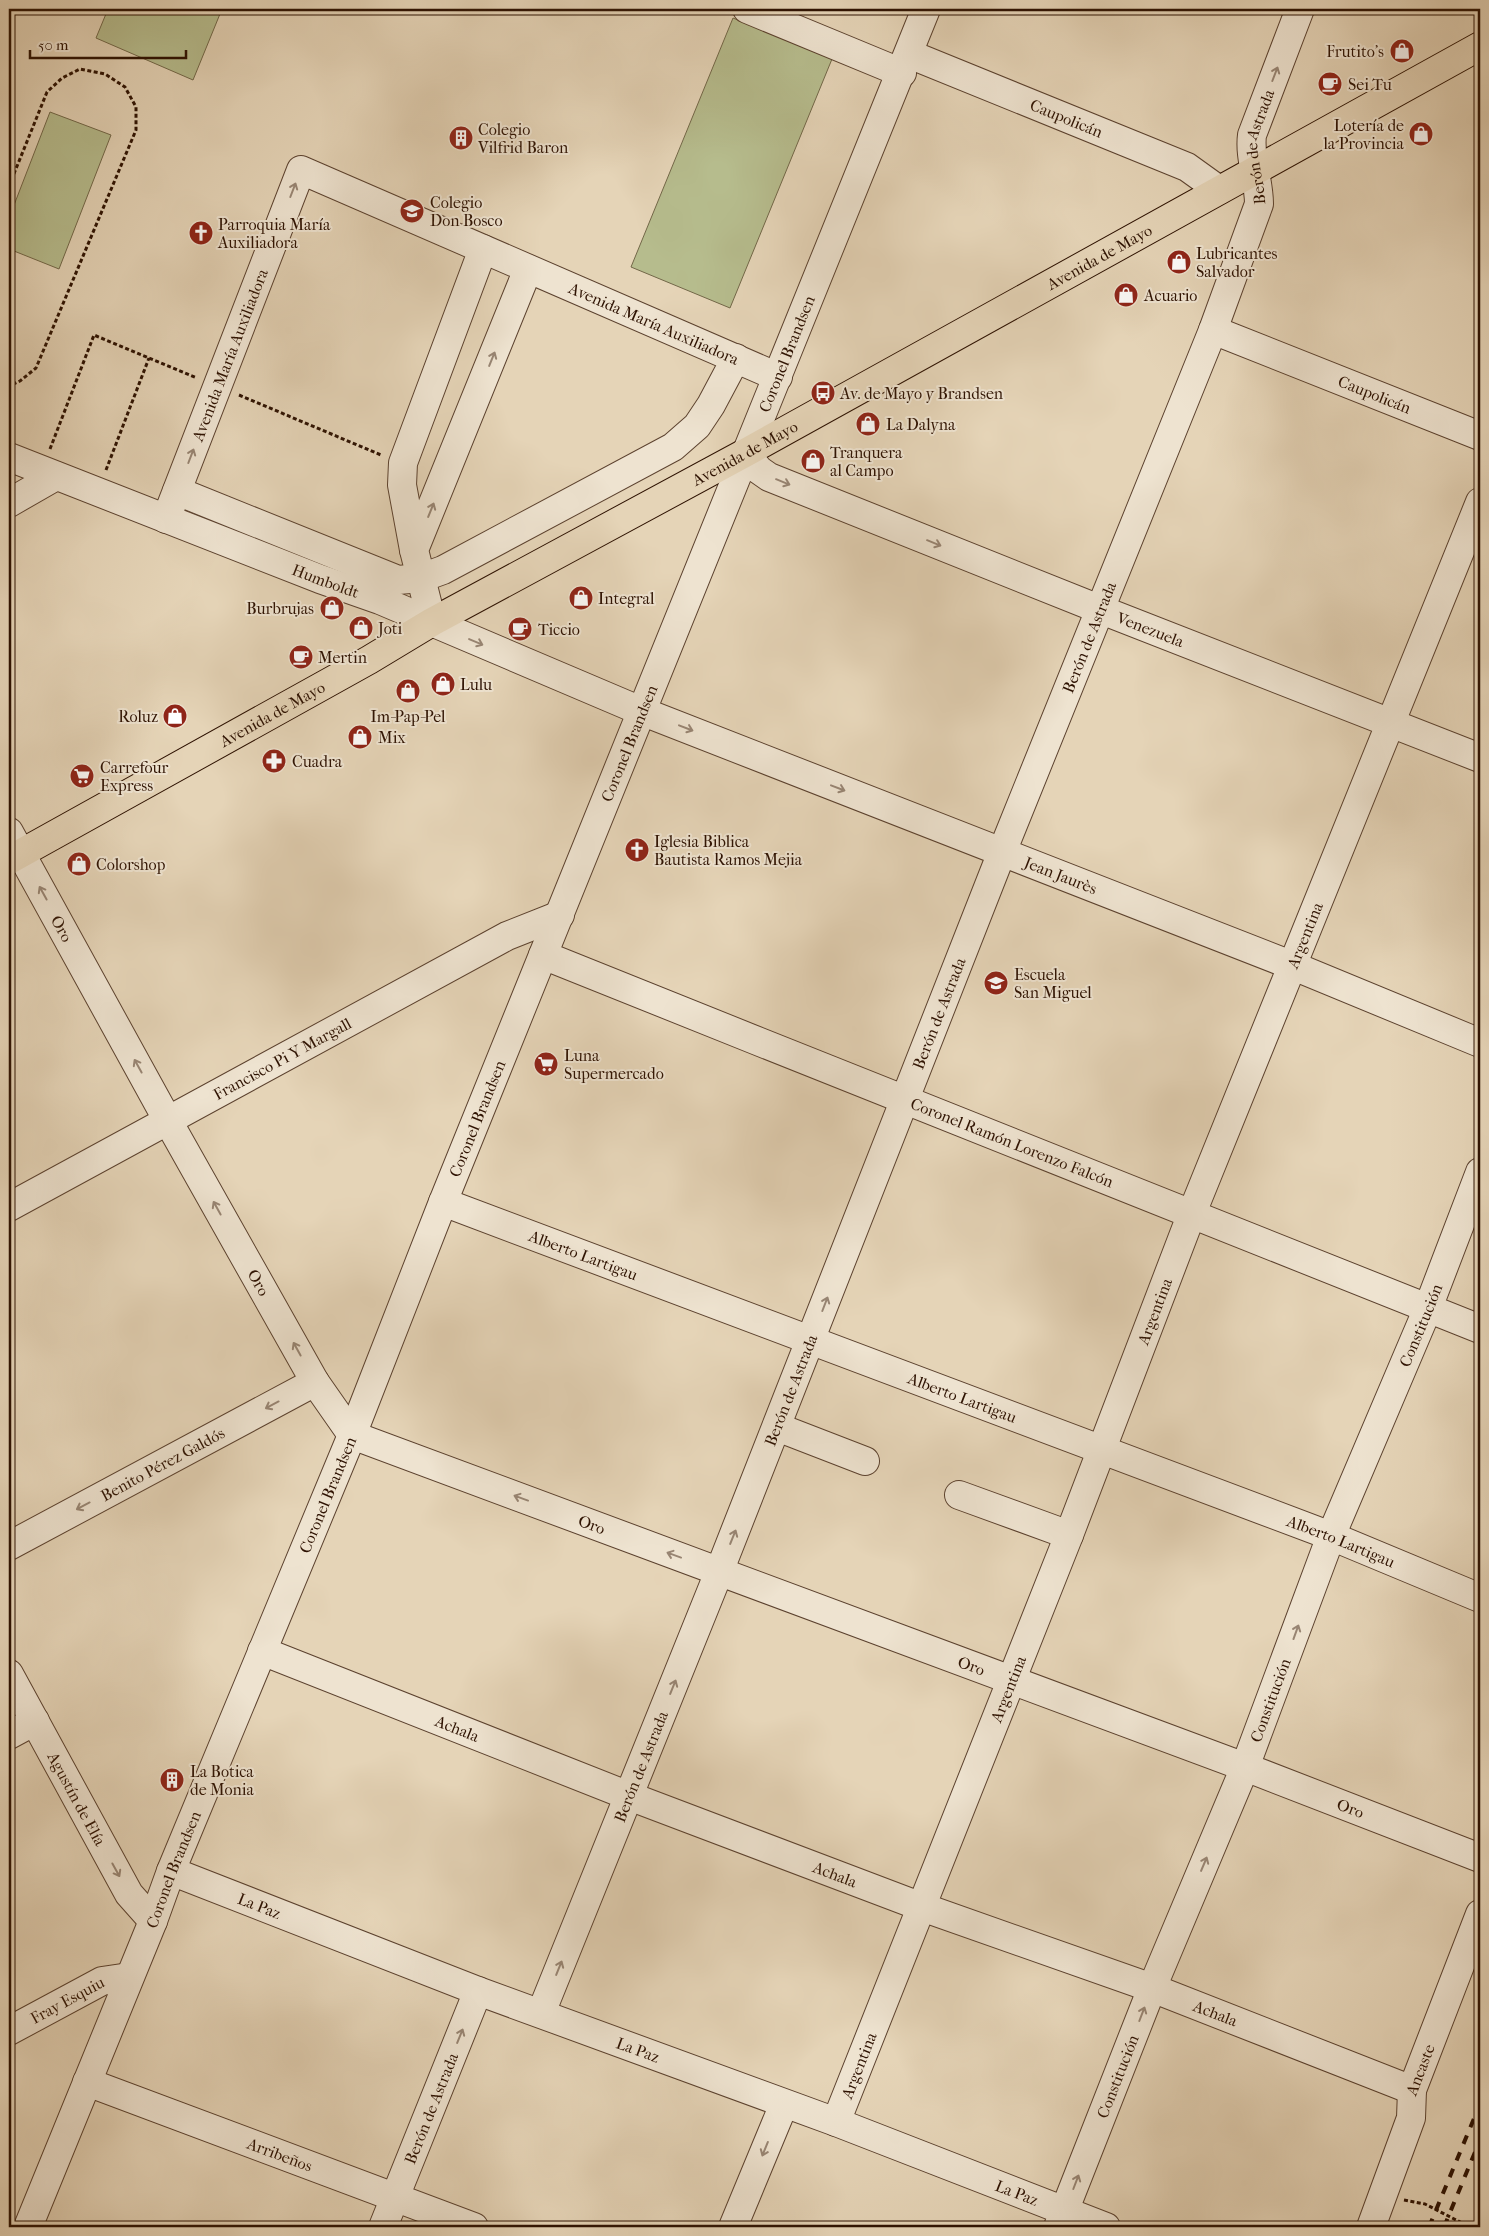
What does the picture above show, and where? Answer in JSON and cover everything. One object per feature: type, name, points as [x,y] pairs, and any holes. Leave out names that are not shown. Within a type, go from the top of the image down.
[{"type":"main road","name":"Avenida de Mayo","points":[[13,848],[360,665],[432,622],[745,453],[1480,46]]},
{"type":"street","name":"Caupolicán","points":[[747,9],[906,63],[1186,166],[1219,190]]},
{"type":"street","name":"Coronel Brandsen","points":[[28,2227],[153,1921],[171,1871],[352,1434],[443,1202],[745,453],[778,377],[906,63],[926,9]]},
{"type":"street","name":"Berón de Astrada","points":[[541,2013],[719,1572],[1099,609],[1213,330],[1259,204],[1259,188],[1251,145],[1252,135],[1300,9]]},
{"type":"street","name":"Avenida María Auxiliadora","points":[[166,519],[301,170],[778,377]]},
{"type":"street","points":[[432,622],[414,550],[402,485],[403,464],[483,249]]},
{"type":"street","points":[[414,550],[528,269]]},
{"type":"street","name":"Caupolicán","points":[[1213,330],[1480,436]]},
{"type":"street","points":[[177,491],[398,580],[422,584],[443,570],[673,447],[697,426],[712,405],[736,358]]},
{"type":"street","name":"Venezuela","points":[[745,453],[759,470],[769,477],[1480,758]]},
{"type":"street","name":"Humboldt","points":[[9,456],[432,622],[641,711]]},
{"type":"street","points":[[9,503],[49,473]]},
{"type":"street","name":"Argentina","points":[[836,2122],[1103,1449],[1192,1213],[1480,502]]},
{"type":"street","name":"Jean Jaurès","points":[[641,711],[1291,965],[1480,1043]]},
{"type":"street","name":"Oro","points":[[13,848],[315,1382],[352,1434],[1245,1767],[1480,1858]]},
{"type":"street","name":"Francisco Pi Y Margall","points":[[9,1207],[507,936],[560,915]]},
{"type":"street","name":"Coronel Ramón Lorenzo Falcón","points":[[543,955],[904,1101],[1480,1328]]},
{"type":"street","name":"Constitución","points":[[1062,2219],[1152,1988],[1245,1767],[1332,1536],[1428,1308],[1480,1172]]},
{"type":"street","name":"Alberto Lartigau","points":[[443,1202],[1332,1536],[1480,1598]]},
{"type":"street","name":"Benito Pérez Galdós","points":[[9,1546],[315,1382]]},
{"type":"street","points":[[776,1426],[865,1461]]},
{"type":"street","points":[[959,1495],[1069,1535]]},
{"type":"street","name":"Achala","points":[[262,1651],[629,1796],[922,1907],[1152,1988],[1412,2090]]},
{"type":"street","name":"Agustín de Elía","points":[[9,1674],[129,1894],[153,1921]]},
{"type":"street","points":[[9,1735],[35,1721]]},
{"type":"street","name":"La Paz","points":[[171,1871],[478,1991],[836,2122],[1062,2219],[1106,2227]]},
{"type":"street","name":"Ancaste","points":[[1371,2227],[1410,2118],[1412,2090],[1480,1914]]},
{"type":"street","name":"Fray Esquiu","points":[[9,2031],[102,1981],[129,1977]]},
{"type":"street","name":"Berón de Astrada","points":[[382,2227],[478,1991]]},
{"type":"street","name":"Arribeños","points":[[87,2082],[474,2227]]},
{"type":"street","points":[[734,2227],[784,2104]]},
{"type":"path","points":[[9,186],[47,92],[62,78],[80,69],[105,74],[125,87],[136,107],[136,130],[36,368],[20,381],[9,386]]},
{"type":"path","points":[[49,473],[94,335],[403,464]]},
{"type":"path","points":[[97,492],[150,358]]},
{"type":"path","points":[[1384,2195],[1425,2204],[1467,2227]]},
{"type":"green space","points":[[108,9],[222,9],[193,80],[96,38]]},
{"type":"green space","points":[[733,18],[832,59],[730,308],[631,267]]},
{"type":"green space","points":[[50,112],[111,135],[59,269],[9,249],[9,218]]},
{"type":"railway","points":[[1429,2227],[1480,2104]]},
{"type":"railway","points":[[1444,2227],[1480,2140]]},
{"type":"place","name":"Frutito's","points":[[1402,51]]},
{"type":"place","name":"Sei Tu","points":[[1330,84]]},
{"type":"place","name":"Lotería de la Provincia","points":[[1421,134]]},
{"type":"place","name":"Colegio Vilfrid Baron","points":[[461,138]]},
{"type":"place","name":"Colegio Don Bosco","points":[[412,211]]},
{"type":"place","name":"Parroquia María Auxiliadora","points":[[201,233]]},
{"type":"place","name":"Lubricantes Salvador","points":[[1179,262]]},
{"type":"place","name":"Acuario","points":[[1126,295]]},
{"type":"place","name":"Av. de Mayo y Brandsen","points":[[823,393]]},
{"type":"place","name":"La Dalyna","points":[[868,424]]},
{"type":"place","name":"Tranquera al Campo","points":[[813,461]]},
{"type":"place","name":"Integral","points":[[581,598]]},
{"type":"place","name":"Burbrujas","points":[[332,608]]},
{"type":"place","name":"Joti","points":[[361,628]]},
{"type":"place","name":"Ticcio","points":[[520,629]]},
{"type":"place","name":"Mertin","points":[[301,657]]},
{"type":"place","name":"Lulu","points":[[443,684]]},
{"type":"place","name":"Im-Pap-Pel","points":[[408,691]]},
{"type":"place","name":"Roluz","points":[[175,716]]},
{"type":"place","name":"Mix","points":[[360,737]]},
{"type":"place","name":"Cuadra","points":[[274,761]]},
{"type":"place","name":"Carrefour Express","points":[[82,776]]},
{"type":"place","name":"Iglesia Biblica Bautista Ramos Mejia","points":[[637,850]]},
{"type":"place","name":"Colorshop","points":[[79,864]]},
{"type":"place","name":"Escuela San Miguel","points":[[996,983]]},
{"type":"place","name":"Luna Supermercado","points":[[546,1064]]},
{"type":"place","name":"La Botica de Monia","points":[[172,1780]]}]
